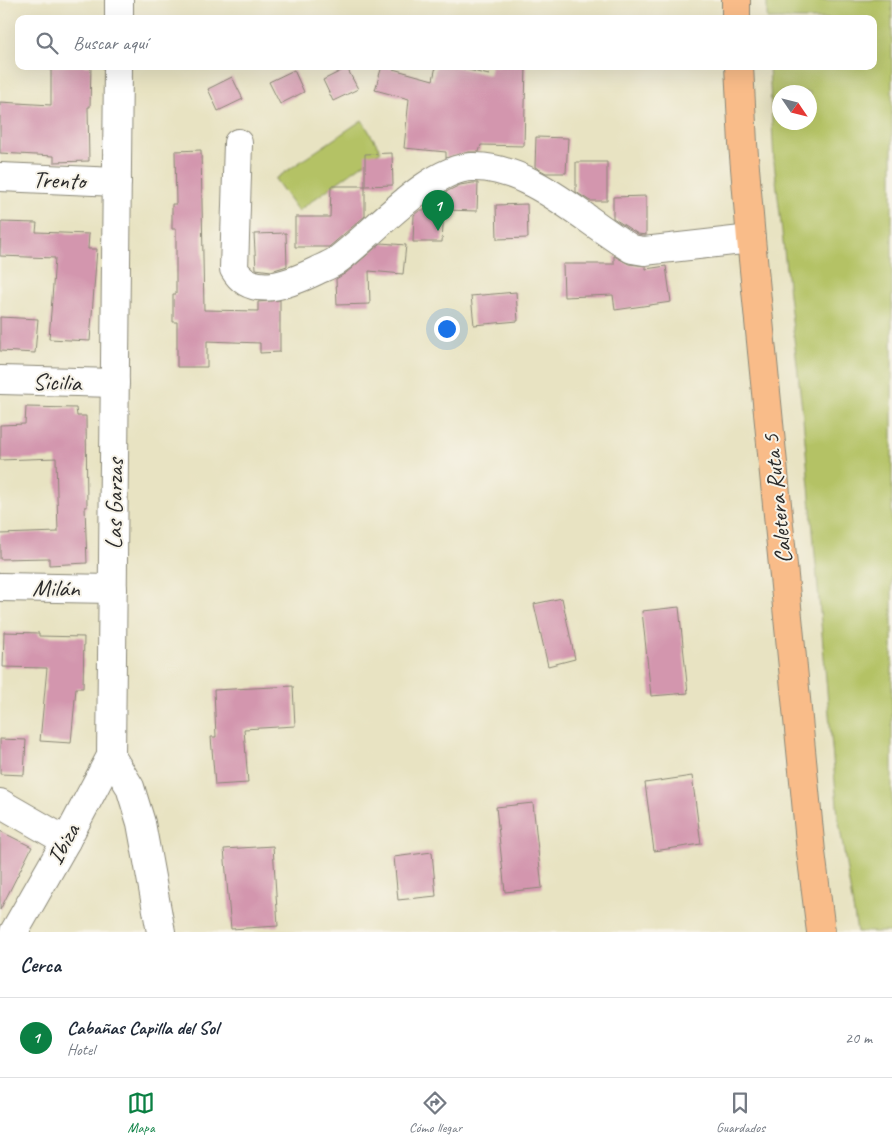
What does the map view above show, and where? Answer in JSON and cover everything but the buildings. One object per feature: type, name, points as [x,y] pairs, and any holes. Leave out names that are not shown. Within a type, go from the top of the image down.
[{"type":"main road","name":"Caletera Ruta 5","points":[[739,70],[751,239],[811,852],[821,932]]},
{"type":"street","points":[[119,0],[119,15]]},
{"type":"street","name":"Las Garzas","points":[[111,756],[118,70]]},
{"type":"street","points":[[238,143],[234,269],[239,276],[252,284],[264,287],[283,285],[335,261],[423,188],[444,173],[459,168],[473,167],[502,171],[519,176],[540,187],[632,249],[644,251],[751,239]]},
{"type":"street","name":"Trento","points":[[0,177],[117,182]]},
{"type":"street","name":"Sicilia","points":[[0,380],[115,383]]},
{"type":"street","name":"Milán","points":[[0,587],[113,589]]},
{"type":"street","points":[[111,756],[130,787],[141,824],[161,932]]},
{"type":"street","name":"Ibiza","points":[[14,932],[66,841],[111,756]]},
{"type":"street","points":[[0,803],[66,841]]},
{"type":"green space","points":[[767,0],[892,0],[892,932],[857,932],[838,816],[803,418],[774,162],[772,130],[817,130],[817,85],[772,85],[772,124],[769,70],[877,70],[877,15],[767,15]]},
{"type":"green space","points":[[362,120],[381,151],[298,211],[275,179]]},
{"type":"place","name":"Cabañas Capilla del Sol","points":[[438,231]]}]
